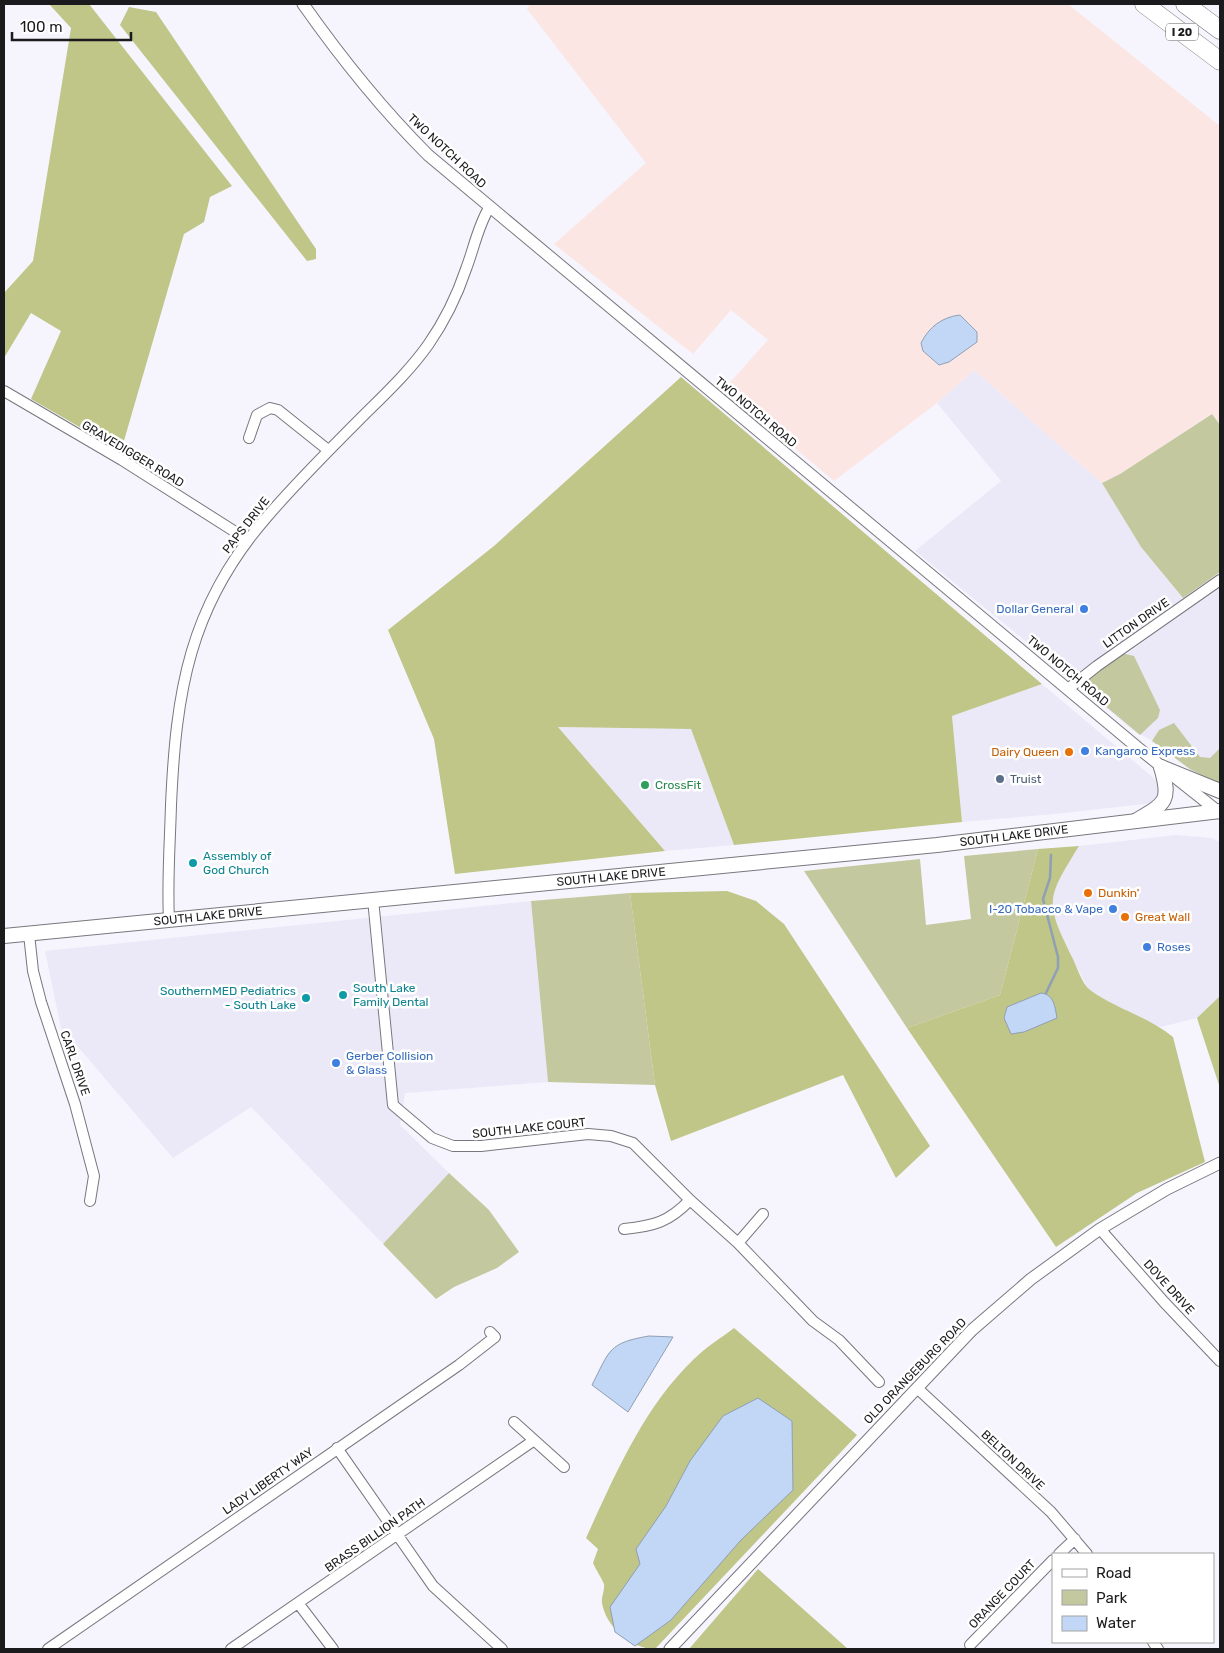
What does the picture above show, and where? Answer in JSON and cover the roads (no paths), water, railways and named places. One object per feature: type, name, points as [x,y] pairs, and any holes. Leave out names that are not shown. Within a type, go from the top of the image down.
[{"type":"highway","name":"I 20","points":[[1144,4],[1220,61]]},
{"type":"highway","name":"I 20","points":[[1185,4],[1220,30]]},
{"type":"main road","points":[[1161,767],[1220,791]]},
{"type":"main road","points":[[1133,822],[1156,808],[1166,798],[1167,789],[1161,767]]},
{"type":"main road","name":"SOUTH LAKE DRIVE","points":[[4,936],[938,845],[1220,812]]},
{"type":"street","name":"TWO NOTCH ROAD","points":[[303,4],[352,70],[396,123],[428,155],[489,208],[1161,767],[1220,812]]},
{"type":"street","name":"PAPS DRIVE","points":[[169,920],[169,863],[174,746],[184,676],[202,619],[230,566],[248,540],[328,450],[400,379],[428,344],[460,287],[480,226],[489,208]]},
{"type":"street","name":"GRAVEDIGGER ROAD","points":[[4,392],[122,460],[248,540]]},
{"type":"street","points":[[249,438],[256,415],[270,408],[278,410],[328,450]]},
{"type":"street","name":"LITTON DRIVE","points":[[1068,688],[1220,580]]},
{"type":"street","name":"SOUTH LAKE COURT","points":[[373,899],[393,1105],[432,1138],[453,1146],[481,1146],[588,1134],[611,1136],[633,1142],[690,1200],[738,1243],[812,1321],[839,1340],[879,1382]]},
{"type":"street","name":"CARL DRIVE","points":[[29,934],[33,971],[41,1002],[78,1112],[94,1176],[90,1201]]},
{"type":"street","name":"OLD ORANGEBURG ROAD","points":[[670,1649],[972,1330],[1031,1279],[1100,1229],[1166,1189],[1220,1163]]},
{"type":"street","points":[[624,1229],[654,1226],[680,1210],[690,1200]]},
{"type":"street","points":[[738,1243],[762,1214]]},
{"type":"street","name":"DOVE DRIVE","points":[[1100,1229],[1220,1361]]},
{"type":"street","name":"LADY LIBERTY WAY","points":[[48,1649],[459,1365],[495,1337],[490,1332]]},
{"type":"street","name":"BELTON DRIVE","points":[[917,1388],[1051,1512],[1085,1553]]},
{"type":"street","points":[[514,1422],[533,1442],[564,1467]]},
{"type":"street","name":"BRASS BILLION PATH","points":[[231,1649],[533,1442]]},
{"type":"street","points":[[337,1448],[434,1586],[502,1649]]},
{"type":"street","points":[[1060,1553],[1075,1539]]},
{"type":"street","name":"ORANGE COURT","points":[[970,1645],[1052,1561]]},
{"type":"street","points":[[298,1603],[333,1649]]},
{"type":"water","points":[[960,315],[977,332],[977,342],[949,362],[939,365],[923,351],[921,343],[928,332],[937,324],[947,318]]},
{"type":"water","points":[[1041,993],[1051,998],[1057,1018],[1024,1032],[1011,1034],[1004,1018],[1007,1007]]},
{"type":"water","points":[[649,1336],[673,1337],[628,1412],[592,1385],[612,1350],[625,1342]]},
{"type":"water","points":[[758,1398],[792,1421],[793,1490],[741,1540],[671,1620],[635,1646],[615,1632],[610,1607],[640,1564],[636,1549],[666,1506],[690,1461],[723,1416]]},
{"type":"waterway","points":[[1046,993],[1058,968],[1058,957],[1043,899],[1050,878],[1051,855]]},
{"type":"place","name":"Dollar General","points":[[1084,609]]},
{"type":"place","name":"Kangaroo Express","points":[[1085,751]]},
{"type":"place","name":"Dairy Queen","points":[[1069,752]]},
{"type":"place","name":"Truist","points":[[1000,779]]},
{"type":"place","name":"CrossFit","points":[[645,785]]},
{"type":"place","name":"Assembly of God Church","points":[[193,863]]},
{"type":"place","name":"Dunkin'","points":[[1088,893]]},
{"type":"place","name":"I-20 Tobacco & Vape","points":[[1113,909]]},
{"type":"place","name":"Great Wall","points":[[1125,917]]},
{"type":"place","name":"Roses","points":[[1147,947]]},
{"type":"place","name":"South Lake Family Dental","points":[[343,995]]},
{"type":"place","name":"SouthernMED Pediatrics - South Lake","points":[[306,998]]},
{"type":"place","name":"Gerber Collision & Glass","points":[[336,1063]]}]
